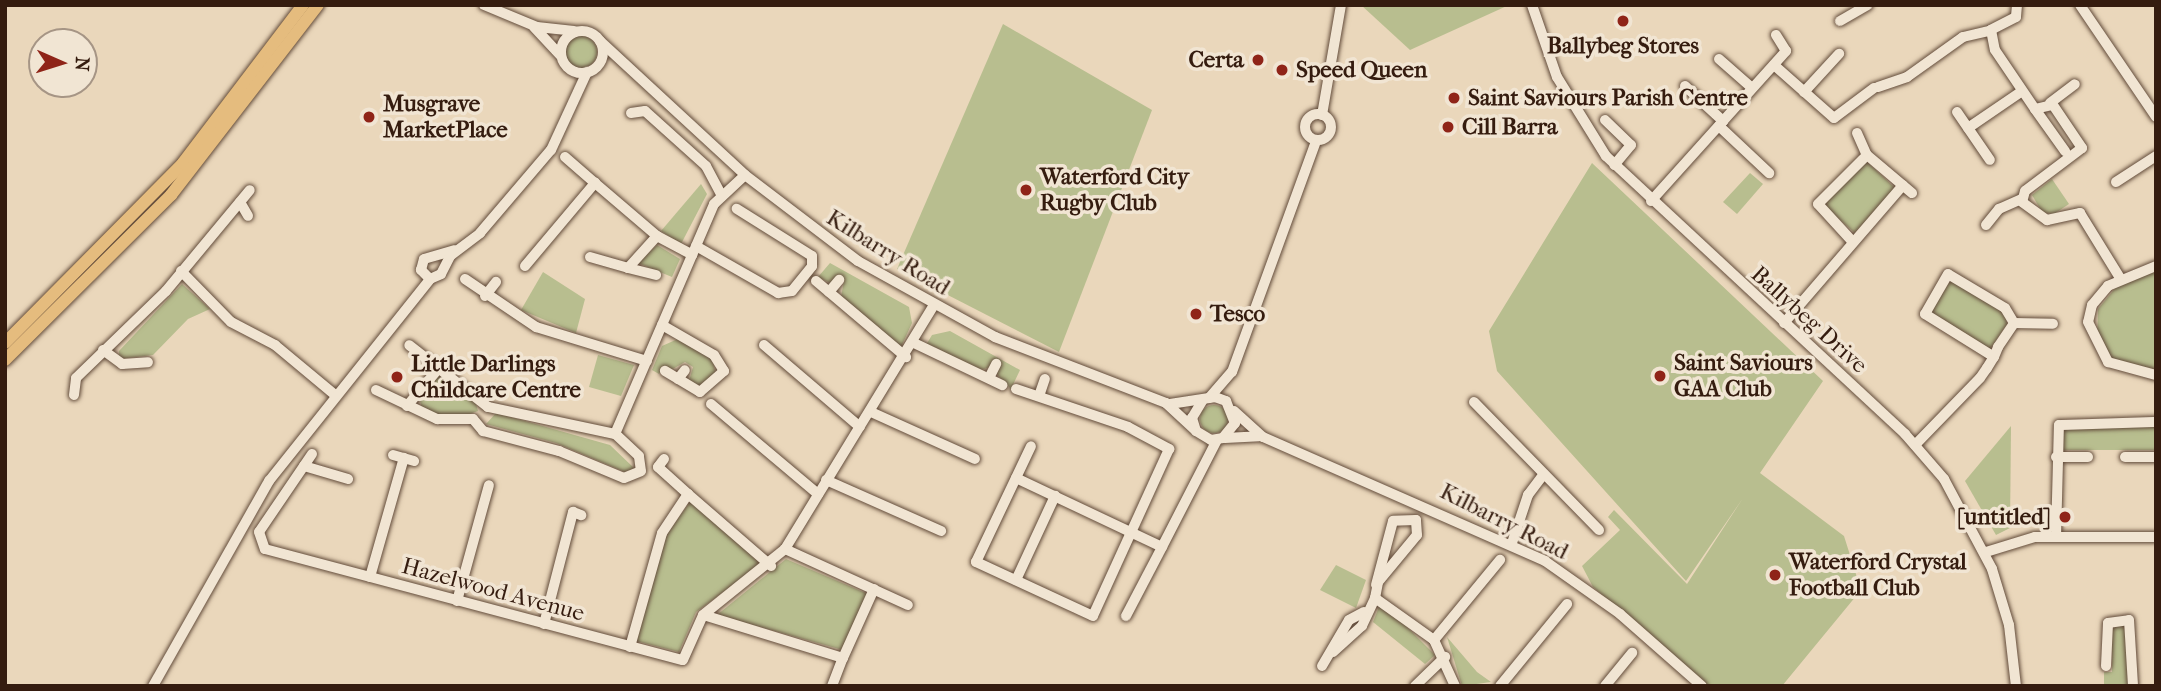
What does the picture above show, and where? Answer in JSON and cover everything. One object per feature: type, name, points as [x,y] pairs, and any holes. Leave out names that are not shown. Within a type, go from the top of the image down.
[{"type":"main road","points":[[5,343],[155,194],[303,5]]},
{"type":"main road","points":[[5,360],[171,195],[318,5]]},
{"type":"street","points":[[153,686],[219,560],[335,395],[430,278],[443,270],[458,249],[551,150],[590,71],[602,57],[600,41],[578,31],[527,23],[484,5]]},
{"type":"street","points":[[1126,616],[1162,547],[1201,462],[1220,439],[1233,429],[1232,372],[1316,141],[1331,132],[1322,115],[1341,5]]},
{"type":"street","name":"Ballybeg Drive","points":[[1532,5],[1564,90],[1614,164],[1915,445],[1957,499],[1986,552],[2009,625],[2017,686]]},
{"type":"street","points":[[1839,21],[1868,5]]},
{"type":"street","points":[[1773,65],[1837,118],[1876,88],[1908,77],[1956,40],[1990,31],[2016,18],[2017,5]]},
{"type":"street","points":[[2080,5],[2156,117]]},
{"type":"street","points":[[527,23],[561,55],[575,102]]},
{"type":"street","points":[[561,55],[566,37],[578,31]]},
{"type":"street","points":[[1990,31],[2022,91],[2065,151]]},
{"type":"street","points":[[1651,201],[1787,48],[1776,35]]},
{"type":"street","name":"Kilbarry Road","points":[[600,41],[627,72],[745,175],[838,247],[934,305],[1049,362],[1166,404],[1198,433]]},
{"type":"street","points":[[1804,92],[1839,54]]},
{"type":"street","points":[[1719,59],[1752,89]]},
{"type":"street","points":[[566,66],[590,71],[627,72]]},
{"type":"street","points":[[2035,109],[2050,103],[2075,83]]},
{"type":"street","points":[[1685,86],[1769,173]]},
{"type":"street","points":[[1968,128],[2022,91]]},
{"type":"street","points":[[1986,225],[1998,209],[2021,199],[2082,150],[2050,103]]},
{"type":"street","points":[[631,113],[645,111],[706,166],[722,196]]},
{"type":"street","points":[[1957,112],[1990,160]]},
{"type":"street","points":[[1316,141],[1305,125],[1322,115]]},
{"type":"street","points":[[1605,120],[1631,145],[1614,164]]},
{"type":"street","points":[[1857,133],[1867,155],[1912,194]]},
{"type":"street","points":[[1852,241],[1818,204],[1867,155]]},
{"type":"street","points":[[2116,182],[2156,156]]},
{"type":"street","points":[[565,157],[657,236],[694,250],[781,294],[792,291],[812,266],[812,256],[737,209]]},
{"type":"street","points":[[615,434],[694,250],[722,196],[745,175]]},
{"type":"street","points":[[525,266],[595,183]]},
{"type":"street","points":[[1784,323],[1903,185]]},
{"type":"street","points":[[74,395],[76,378],[181,271],[250,190]]},
{"type":"street","points":[[2021,199],[2047,220],[2082,214],[2120,278]]},
{"type":"street","points":[[240,202],[248,216]]},
{"type":"street","points":[[628,268],[657,236]]},
{"type":"street","points":[[430,278],[421,265],[433,256],[458,249]]},
{"type":"street","points":[[433,256],[443,270]]},
{"type":"street","points":[[590,257],[656,275]]},
{"type":"street","points":[[2156,266],[2120,278],[2092,305],[2089,332],[2108,362],[2144,374],[2156,375]]},
{"type":"street","points":[[181,271],[231,322],[275,345],[335,395]]},
{"type":"street","points":[[1993,357],[1927,317],[1926,304],[1954,274],[2008,311],[2014,323]]},
{"type":"street","points":[[465,279],[485,296],[536,327],[647,361]]},
{"type":"street","points":[[829,292],[839,280]]},
{"type":"street","points":[[816,281],[906,357]]},
{"type":"street","points":[[485,296],[496,282]]},
{"type":"street","points":[[843,658],[703,615],[721,598],[771,566],[785,550],[826,480],[906,357],[934,305]]},
{"type":"street","points":[[1915,445],[1993,357],[2014,323]]},
{"type":"street","points":[[2014,323],[2053,324]]},
{"type":"street","points":[[662,325],[723,365],[723,375],[706,391],[665,371]]},
{"type":"street","points":[[914,343],[1002,385]]},
{"type":"street","points":[[410,345],[488,407],[615,434],[642,461],[632,479],[483,431],[472,419]]},
{"type":"street","points":[[764,345],[860,427]]},
{"type":"street","points":[[103,351],[122,364],[148,362]]},
{"type":"street","points":[[989,378],[996,364]]},
{"type":"street","points":[[407,406],[439,368]]},
{"type":"street","points":[[678,379],[685,370]]},
{"type":"street","points":[[1201,462],[1194,411],[1232,372]]},
{"type":"street","points":[[1039,396],[1045,379]]},
{"type":"street","points":[[1016,389],[1128,427],[1169,450],[1134,532],[1093,616],[976,562],[1031,446]]},
{"type":"street","points":[[376,390],[448,422],[472,419],[488,407]]},
{"type":"street","points":[[1206,399],[1232,408]]},
{"type":"street","name":"Kilbarry Road","points":[[1166,404],[1206,399]]},
{"type":"street","points":[[1474,402],[1599,530]]},
{"type":"street","points":[[711,404],[818,494]]},
{"type":"street","name":"Kilbarry Road","points":[[1232,408],[1263,437],[1512,543],[1599,598],[1702,686]]},
{"type":"street","points":[[871,412],[975,459]]},
{"type":"street","points":[[2056,537],[2056,457],[2062,423],[2156,422]]},
{"type":"street","points":[[1198,433],[1220,439]]},
{"type":"street","name":"Kilbarry Road","points":[[1220,439],[1263,437]]},
{"type":"street","points":[[312,454],[304,467],[348,479]]},
{"type":"street","points":[[370,577],[409,460],[393,455]]},
{"type":"street","points":[[2056,457],[2088,457]]},
{"type":"street","points":[[2125,457],[2156,457]]},
{"type":"street","name":"Hazelwood Avenue","points":[[304,467],[259,532],[265,549],[683,660],[703,615]]},
{"type":"street","points":[[658,467],[771,566]]},
{"type":"street","points":[[1512,543],[1526,498],[1544,474]]},
{"type":"street","points":[[1016,478],[1162,547]]},
{"type":"street","points":[[826,480],[941,531]]},
{"type":"street","points":[[457,601],[489,485]]},
{"type":"street","points":[[630,647],[662,533],[688,494]]},
{"type":"street","points":[[1016,580],[1055,496]]},
{"type":"street","points":[[544,624],[573,512]]},
{"type":"street","points":[[1322,666],[1333,652],[1362,626],[1364,612],[1375,598],[1376,585],[1393,521],[1416,520],[1417,534],[1376,585]]},
{"type":"street","points":[[1986,552],[2056,537],[2156,537]]},
{"type":"street","points":[[785,550],[908,605]]},
{"type":"street","points":[[1434,640],[1500,560]]},
{"type":"street","points":[[832,686],[874,589]]},
{"type":"street","points":[[1375,598],[1434,640],[1445,657],[1455,686]]},
{"type":"street","points":[[1500,686],[1567,604]]},
{"type":"street","points":[[2106,666],[2108,623],[2129,620],[2133,686]]},
{"type":"street","points":[[1605,686],[1632,653]]},
{"type":"street","points":[[1415,686],[1445,657]]},
{"type":"green space","points":[[1361,5],[1509,5],[1410,50]]},
{"type":"green space","name":"Waterford City Rugby Club","points":[[1003,24],[1152,110],[1059,352],[897,269]]},
{"type":"green space","points":[[581,36],[592,41],[597,52],[592,63],[581,68],[570,63],[565,52],[570,41]]},
{"type":"green space","points":[[1864,159],[1895,188],[1855,233],[1822,204]]},
{"type":"green space","name":"Saint Saviours GAA Club","points":[[1592,163],[1823,381],[1760,473],[1844,536],[1861,590],[1782,686],[1708,686],[1593,587],[1582,566],[1620,530],[1608,517],[1614,510],[1687,584],[1743,498],[1686,581],[1497,371],[1489,331]]},
{"type":"green space","points":[[1750,173],[1763,184],[1737,214],[1723,202]]},
{"type":"green space","points":[[2052,179],[2069,204],[2054,214],[2042,212],[2032,195]]},
{"type":"green space","points":[[701,184],[707,194],[681,244],[661,231]]},
{"type":"green space","points":[[657,245],[680,259],[672,277],[638,263]]},
{"type":"green space","points":[[830,263],[909,307],[912,323],[901,347],[841,297],[844,281],[838,276],[830,283],[818,277]]},
{"type":"green space","points":[[2156,269],[2156,371],[2119,365],[2097,344],[2098,309],[2122,280]]},
{"type":"green space","points":[[543,272],[585,299],[576,333],[521,310]]},
{"type":"green space","points":[[1953,277],[2005,313],[2007,324],[1990,349],[1930,312]]},
{"type":"green space","points":[[182,284],[210,309],[188,319],[153,355],[119,359],[119,351]]},
{"type":"green space","points":[[950,331],[1020,370],[1011,389],[990,367],[981,370],[926,345],[932,335]]},
{"type":"green space","points":[[680,338],[713,359],[716,378],[700,388],[689,381],[693,367],[685,362],[671,370],[664,366],[659,374],[652,370],[662,346]]},
{"type":"green space","points":[[598,355],[634,365],[621,396],[589,387]]},
{"type":"green space","points":[[439,375],[474,397],[478,411],[452,420],[422,408],[419,397]]},
{"type":"green space","points":[[1214,405],[1224,409],[1228,419],[1224,429],[1214,433],[1204,429],[1200,419],[1204,409]]},
{"type":"green space","points":[[496,413],[610,445],[634,468],[625,472],[556,443],[486,424]]},
{"type":"green space","points":[[2011,426],[2010,528],[1996,535],[1965,481]]},
{"type":"green space","points":[[2069,426],[2156,427],[2156,450],[2060,450],[2060,432]]},
{"type":"green space","points":[[690,502],[763,563],[696,612],[679,652],[636,641],[667,534]]},
{"type":"green space","points":[[786,559],[868,594],[843,650],[717,615]]},
{"type":"green space","points":[[1336,565],[1366,580],[1356,608],[1320,590]]},
{"type":"green space","points":[[1379,607],[1402,622],[1435,655],[1425,664],[1373,622]]},
{"type":"green space","points":[[2112,626],[2128,626],[2128,686],[2104,686],[2104,672],[2112,672]]},
{"type":"green space","points":[[1447,637],[1477,672],[1491,682],[1462,686]]},
{"type":"place","name":"Ballybeg Stores","points":[[1623,21]]},
{"type":"place","name":"Certa","points":[[1258,60]]},
{"type":"place","name":"Speed Queen","points":[[1282,70]]},
{"type":"place","name":"Saint Saviours Parish Centre","points":[[1454,98]]},
{"type":"place","name":"Musgrave MarketPlace","points":[[369,117]]},
{"type":"place","name":"Cill Barra","points":[[1448,127]]},
{"type":"place","name":"Waterford City Rugby Club","points":[[1026,190]]},
{"type":"place","name":"Tesco","points":[[1196,314]]},
{"type":"place","name":"Saint Saviours GAA Club","points":[[1660,376]]},
{"type":"place","name":"Little Darlings Childcare Centre","points":[[397,377]]},
{"type":"place","name":"[untitled]","points":[[2065,517]]},
{"type":"place","name":"Waterford Crystal Football Club","points":[[1775,575]]}]
